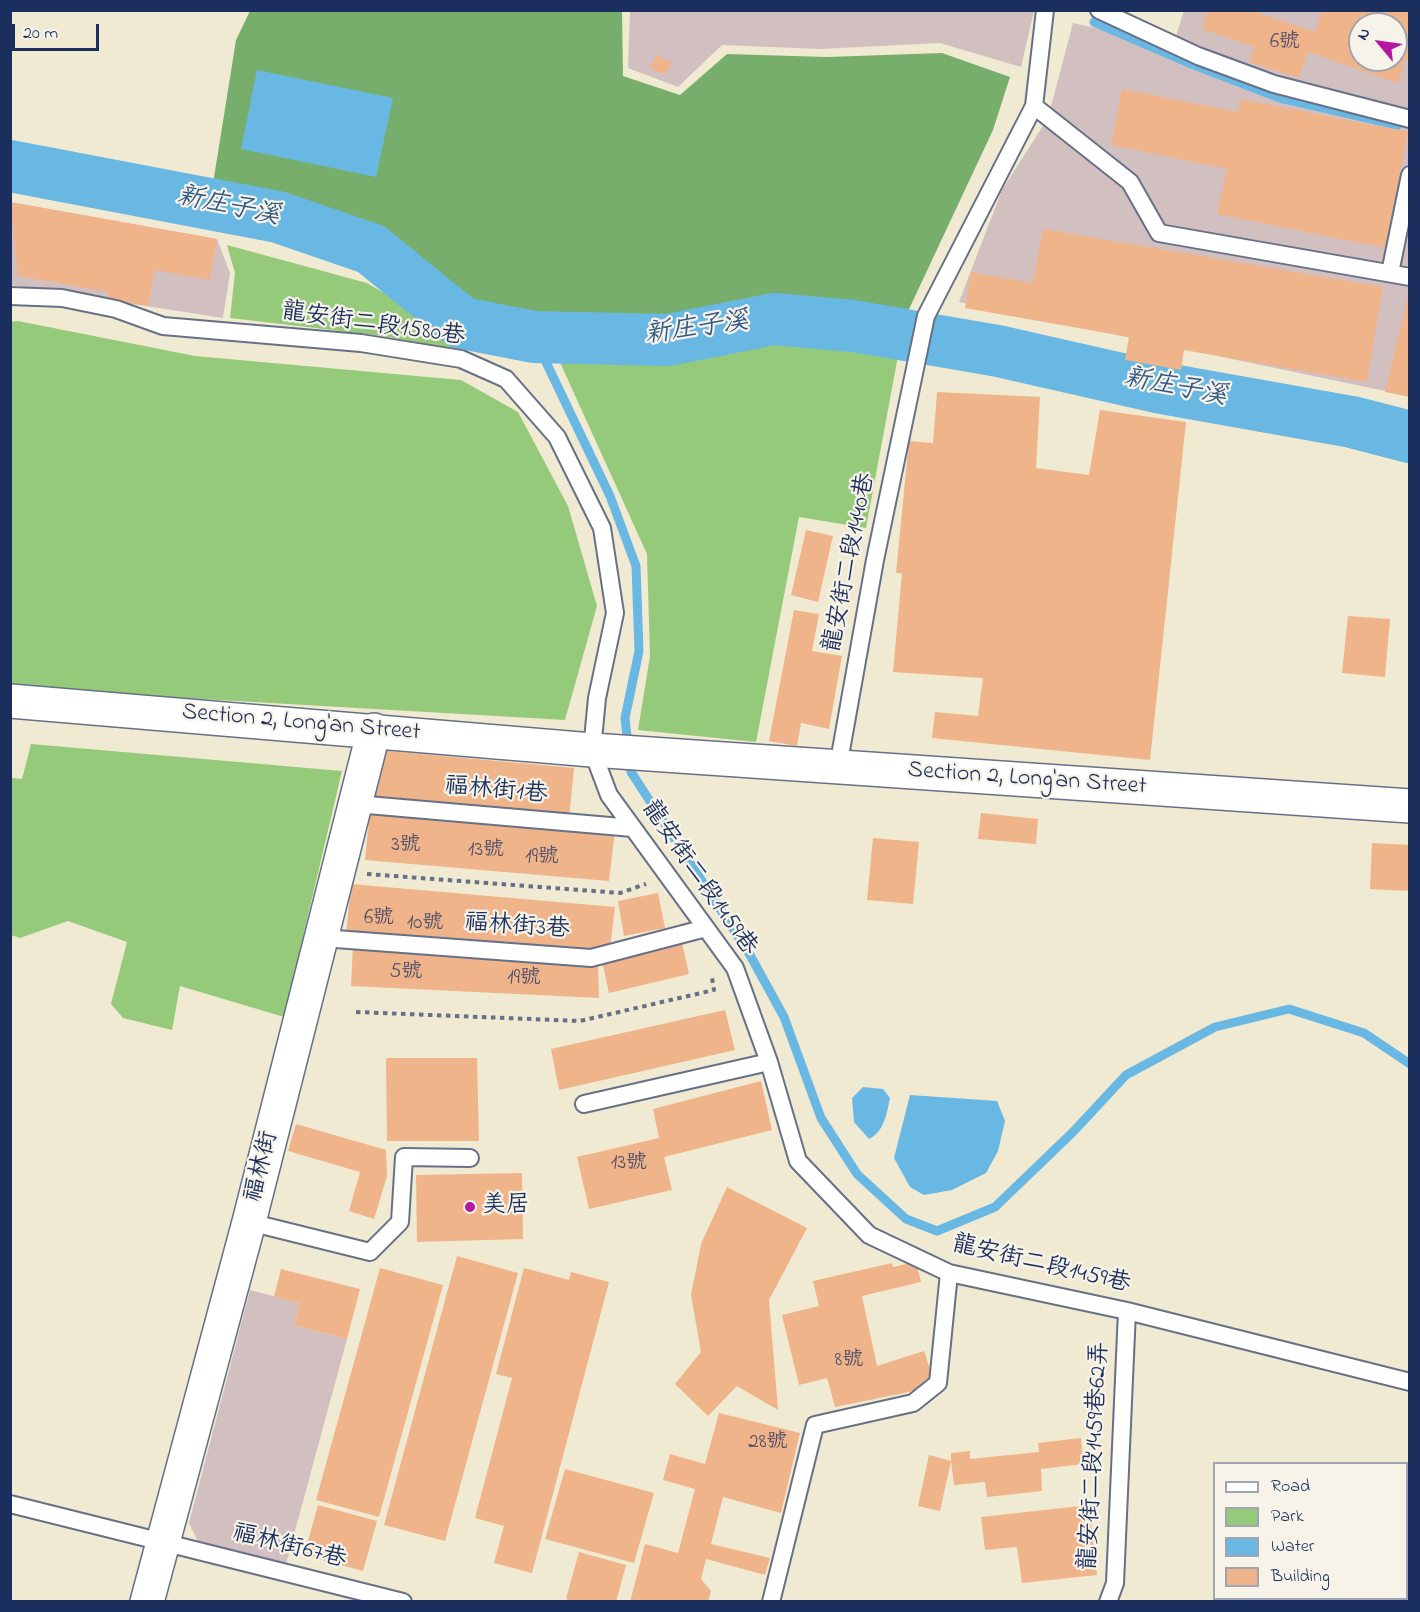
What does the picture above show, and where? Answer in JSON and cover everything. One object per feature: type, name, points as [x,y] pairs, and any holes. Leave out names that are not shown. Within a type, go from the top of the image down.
[{"type":"street","name":"Section 2, Long'an Street","points":[[10,701],[592,750],[1410,806]]},
{"type":"street","name":"福林街","points":[[147,1602],[249,1222],[374,730]]},
{"type":"lane","points":[[1045,10],[1034,105],[1130,182],[1159,233],[1410,277]]},
{"type":"lane","points":[[1099,10],[1198,56],[1274,84],[1410,119]]},
{"type":"lane","name":"龍安街二段1440巷","points":[[838,767],[875,560],[926,316],[1034,105]]},
{"type":"lane","points":[[1390,273],[1410,175]]},
{"type":"lane","name":"龍安街二段1580巷","points":[[10,296],[62,298],[116,309],[163,326],[361,343],[461,359],[506,378],[557,437],[602,528],[615,613],[597,698],[592,750]]},
{"type":"lane","name":"龍安街二段1459巷","points":[[592,750],[609,795],[735,968],[769,1062],[798,1161],[869,1235],[949,1273],[1127,1311],[1410,1382]]},
{"type":"lane","name":"福林街1巷","points":[[356,804],[633,828]]},
{"type":"lane","name":"福林街3巷","points":[[322,938],[591,958],[706,928]]},
{"type":"lane","points":[[584,1104],[769,1062]]},
{"type":"lane","points":[[249,1222],[370,1252],[400,1222],[404,1157],[470,1158]]},
{"type":"lane","points":[[771,1602],[815,1425],[913,1403],[938,1383],[949,1273]]},
{"type":"lane","name":"龍安街二段1459巷62弄","points":[[1108,1602],[1115,1583],[1127,1311]]},
{"type":"lane","name":"福林街67巷","points":[[10,1503],[403,1602]]},
{"type":"path","points":[[357,873],[620,893],[640,887]]},
{"type":"path","points":[[356,1012],[580,1021],[714,990]]},
{"type":"shaded area","points":[[630,11],[1034,11],[1021,67],[940,43],[820,49],[722,45],[678,87],[628,68]]},
{"type":"shaded area","points":[[1184,11],[1409,11],[1409,396],[959,302],[1002,190],[1048,118],[1073,23],[1173,45]]},
{"type":"shaded area","points":[[10,202],[217,239],[230,273],[223,318],[11,285]]},
{"type":"shaded area","points":[[250,1290],[300,1303],[294,1325],[347,1339],[286,1564],[199,1544],[189,1523]]},
{"type":"green space","points":[[250,11],[622,11],[623,76],[680,95],[727,54],[827,57],[942,53],[1010,77],[993,130],[903,322],[775,298],[661,323],[535,318],[476,302],[371,231],[269,197],[212,190],[236,40]]},
{"type":"green space","points":[[227,245],[367,283],[471,344],[467,352],[383,336],[230,318],[235,273]]},
{"type":"green space","points":[[18,321],[195,356],[461,380],[518,412],[568,506],[597,606],[565,720],[11,688],[10,322]]},
{"type":"green space","points":[[781,336],[898,356],[866,528],[799,517],[756,742],[638,730],[650,656],[647,554],[558,358],[671,363]]},
{"type":"green space","points":[[31,744],[342,771],[284,1017],[180,986],[172,1030],[123,1018],[111,1004],[127,942],[68,921],[20,938],[11,935],[11,778],[22,779]]},
{"type":"water","points":[[257,70],[393,98],[376,177],[241,149]]},
{"type":"water","points":[[863,1087],[883,1089],[890,1098],[881,1127],[869,1139],[854,1122],[852,1098]]},
{"type":"water","points":[[910,1095],[997,1101],[1005,1121],[998,1151],[986,1173],[952,1190],[924,1195],[910,1187],[894,1158]]},
{"type":"building","points":[[1208,10],[1249,10],[1315,32],[1322,10],[1410,10],[1410,60],[1408,60],[1408,12],[1348,12],[1348,66],[1308,52],[1299,78],[1249,62],[1254,47],[1202,29]]},
{"type":"building","points":[[657,55],[672,63],[665,75],[650,68]]},
{"type":"building","points":[[1366,72],[1401,72],[1398,83]]},
{"type":"building","points":[[1122,89],[1238,112],[1240,99],[1408,132],[1385,248],[1217,214],[1227,169],[1111,145]]},
{"type":"building","points":[[10,202],[217,239],[210,280],[155,270],[148,306],[107,299],[108,292],[18,276]]},
{"type":"building","points":[[1043,229],[1383,287],[1367,382],[1184,350],[1181,370],[1125,360],[1129,337],[965,308],[971,272],[1033,283]]},
{"type":"building","points":[[1410,291],[1410,397],[1385,392]]},
{"type":"building","points":[[937,392],[1040,397],[1036,468],[1089,475],[1100,410],[1186,422],[1150,760],[932,738],[935,712],[978,716],[983,678],[893,672],[902,573],[896,573],[909,441],[933,443]]},
{"type":"building","points":[[806,530],[833,536],[818,602],[791,595]]},
{"type":"building","points":[[794,610],[819,614],[812,651],[842,656],[829,729],[801,723],[797,746],[769,741]]},
{"type":"building","points":[[1348,616],[1390,619],[1385,677],[1342,673]]},
{"type":"building","points":[[378,750],[574,768],[569,819],[372,800]]},
{"type":"building","points":[[370,810],[615,830],[609,881],[365,860]]},
{"type":"building","points":[[981,813],[1038,819],[1036,844],[978,839]]},
{"type":"building","points":[[873,838],[919,842],[913,904],[867,900]]},
{"type":"building","points":[[1372,843],[1410,845],[1409,891],[1370,889]]},
{"type":"building","points":[[351,884],[615,907],[610,948],[590,955],[346,935]]},
{"type":"building","points":[[658,893],[665,928],[624,936],[618,901]]},
{"type":"building","points":[[681,938],[689,974],[609,993],[601,957]]},
{"type":"building","points":[[353,946],[598,962],[599,998],[351,986]]},
{"type":"building","points":[[725,1010],[735,1050],[559,1090],[551,1049]]},
{"type":"building","points":[[386,1058],[477,1058],[479,1141],[387,1141]]},
{"type":"building","points":[[761,1081],[772,1130],[664,1157],[672,1190],[589,1209],[577,1157],[659,1138],[653,1109]]},
{"type":"building","points":[[296,1124],[386,1150],[387,1176],[374,1219],[349,1211],[360,1172],[288,1151]]},
{"type":"building","name":"美居","points":[[522,1173],[523,1239],[417,1242],[416,1175]]},
{"type":"building","points":[[727,1187],[807,1228],[769,1300],[778,1410],[737,1386],[708,1416],[675,1384],[701,1352],[691,1295],[701,1244]]},
{"type":"building","points":[[457,1256],[518,1273],[445,1541],[384,1525]]},
{"type":"building","points":[[916,1262],[921,1282],[862,1296],[877,1366],[924,1351],[932,1375],[914,1391],[835,1407],[827,1378],[799,1385],[782,1315],[819,1306],[813,1281],[892,1263],[893,1267]]},
{"type":"building","points":[[380,1268],[443,1285],[379,1517],[316,1500]]},
{"type":"building","points":[[524,1268],[569,1280],[571,1272],[609,1282],[532,1573],[494,1563],[504,1526],[475,1518],[512,1378],[496,1374]]},
{"type":"building","points":[[281,1269],[360,1289],[347,1339],[294,1325],[300,1303],[274,1297]]},
{"type":"building","points":[[719,1413],[800,1433],[781,1513],[723,1497],[711,1544],[770,1558],[765,1575],[706,1559],[701,1579],[711,1591],[708,1602],[630,1602],[645,1544],[678,1553],[695,1489],[663,1480],[670,1454],[705,1464]]},
{"type":"building","points":[[1081,1438],[1083,1464],[1041,1469],[1042,1491],[987,1497],[985,1482],[954,1485],[951,1453],[970,1451],[970,1459],[1039,1452],[1038,1443]]},
{"type":"building","points":[[929,1455],[951,1461],[940,1511],[918,1506]]},
{"type":"building","points":[[565,1469],[654,1493],[634,1563],[545,1539]]},
{"type":"building","points":[[318,1505],[377,1521],[363,1571],[304,1555]]},
{"type":"building","points":[[1089,1505],[1097,1575],[1022,1583],[1017,1547],[985,1550],[981,1517]]},
{"type":"building","points":[[579,1552],[626,1565],[616,1602],[576,1602],[566,1599]]},
{"type":"waterway","points":[[1094,22],[1194,65],[1280,98],[1398,125]]},
{"type":"waterway","name":"新庄子溪","points":[[10,166],[278,217],[371,249],[462,323],[534,337],[668,340],[774,319],[853,326],[998,351],[1161,388],[1352,422],[1410,437]]},
{"type":"waterway","points":[[534,337],[610,496],[636,566],[639,651],[625,718],[628,746]]},
{"type":"waterway","points":[[629,760],[631,772],[750,955],[784,1017],[821,1118],[857,1174],[906,1219],[937,1231],[995,1207],[1073,1132],[1126,1075],[1215,1027],[1289,1009],[1364,1033],[1410,1064]]},
{"type":"place","name":"美居","points":[[470,1207]]}]
